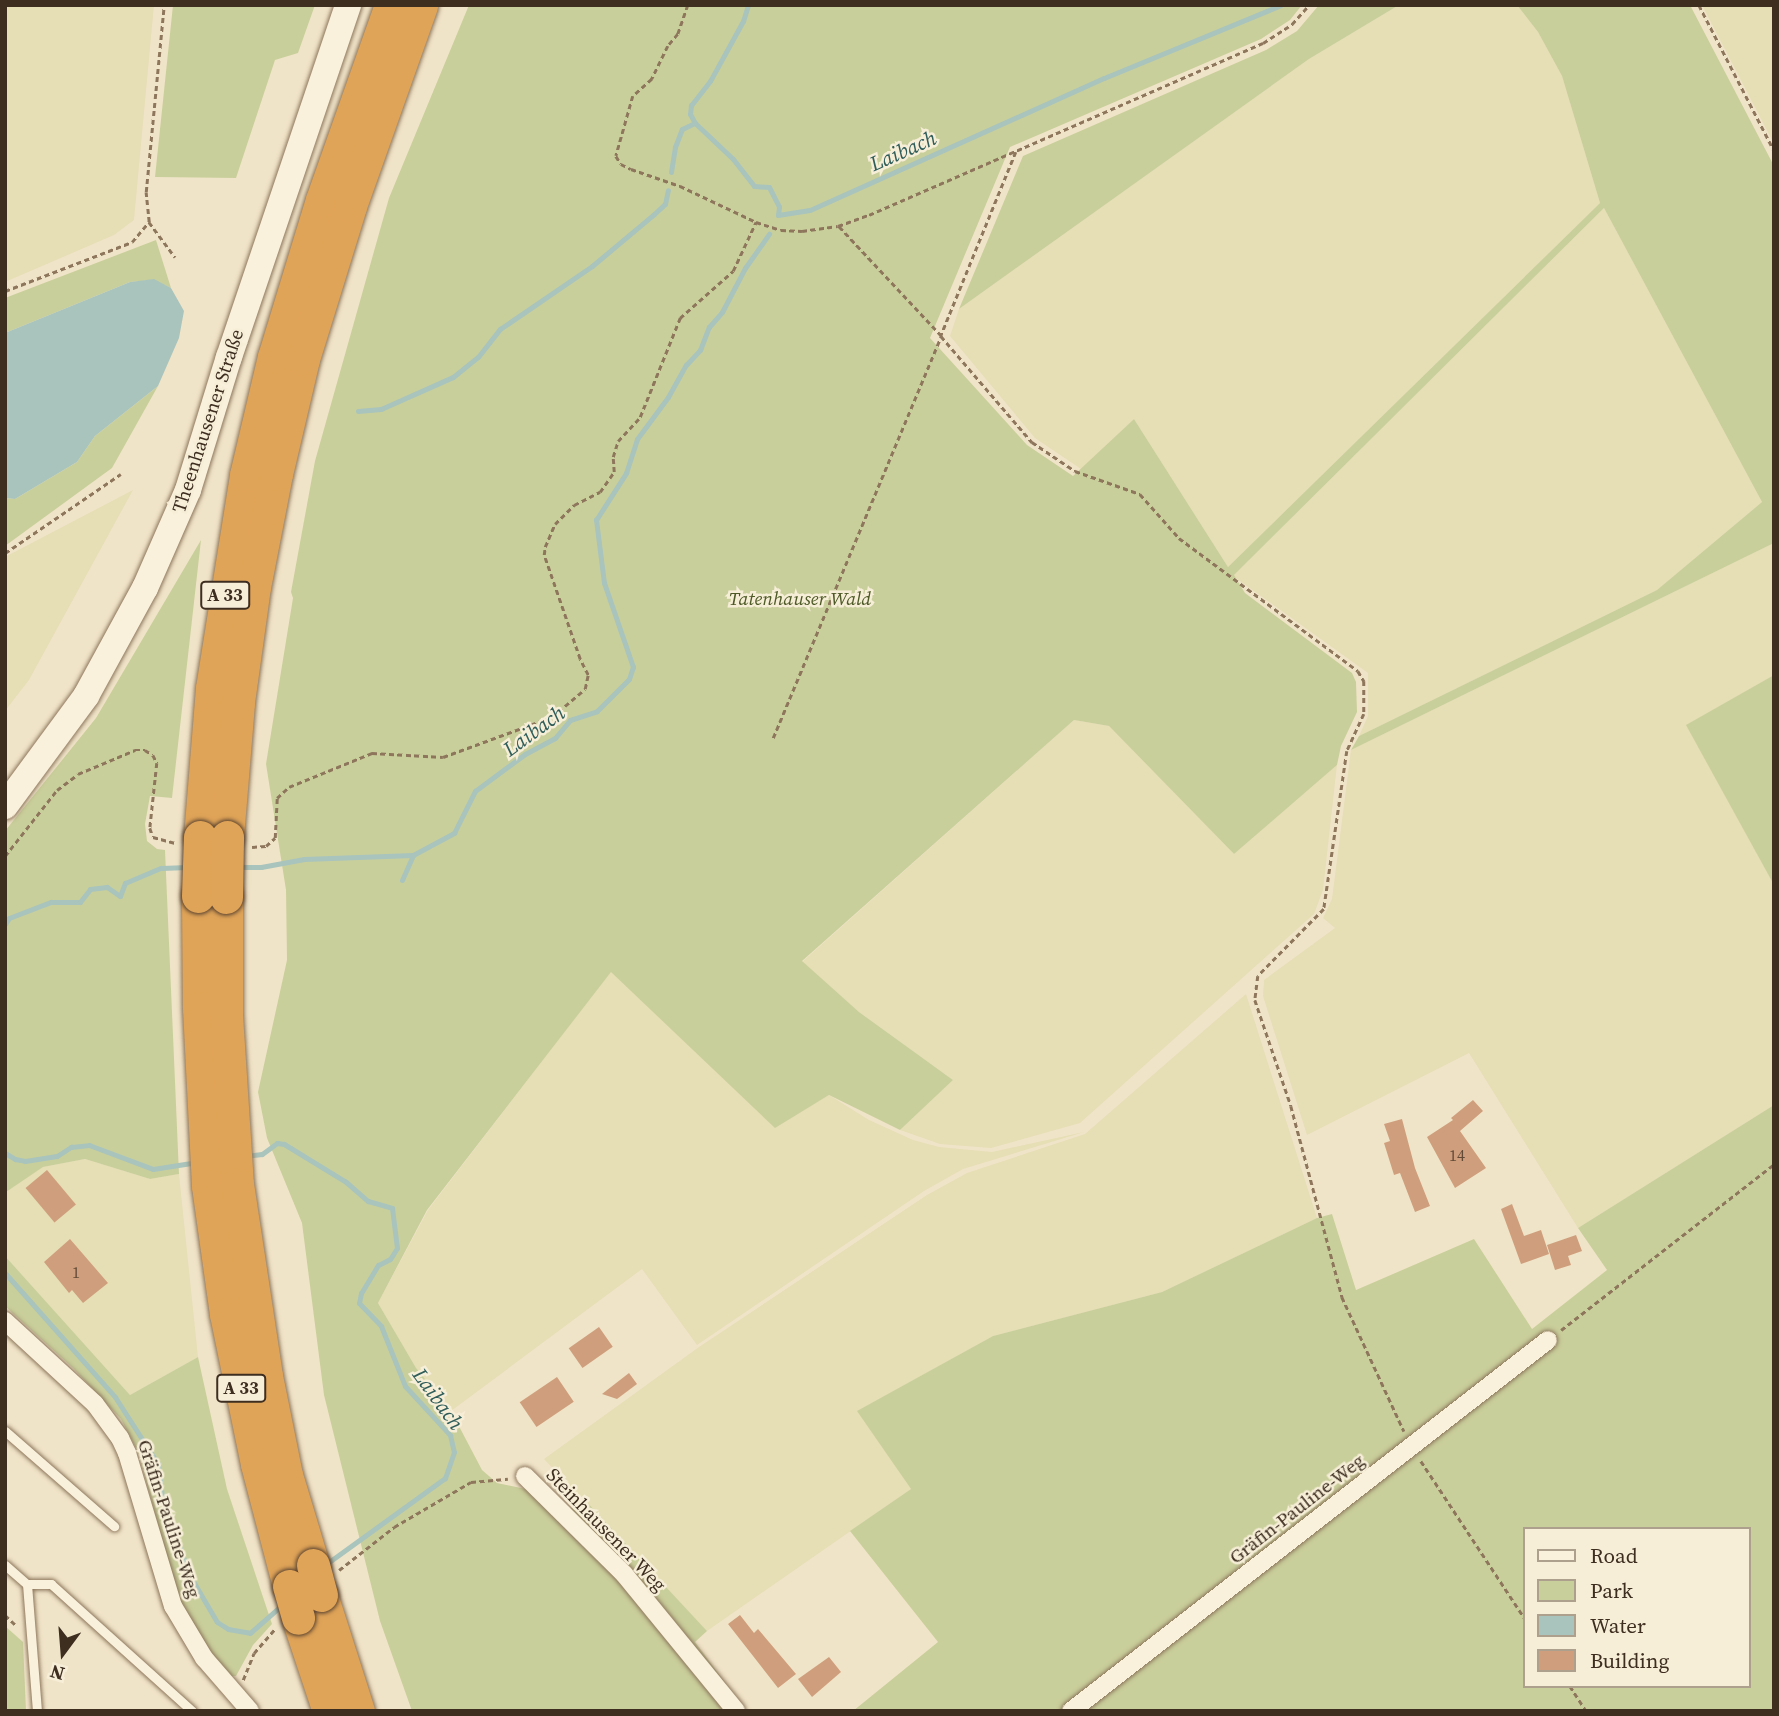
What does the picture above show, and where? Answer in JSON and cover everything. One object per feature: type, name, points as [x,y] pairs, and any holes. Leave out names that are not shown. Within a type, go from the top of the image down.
[{"type":"highway","name":"A 33","points":[[358,1711],[306,1594],[257,1464],[226,1314],[212,897],[212,688],[246,475],[274,357],[322,200],[391,5]]},
{"type":"highway","name":"A 33","points":[[214,837],[238,702],[254,587],[276,474],[303,359],[346,219],[421,5]]},
{"type":"highway","name":"A 33","points":[[306,1594],[328,1711]]},
{"type":"main road","name":"Theenhausener Straße","points":[[5,806],[86,696],[145,588],[188,490],[229,357],[348,5]]},
{"type":"street","name":"Gräfin-Pauline-Weg","points":[[5,1321],[95,1404],[120,1438],[127,1453],[173,1606],[204,1658],[250,1711]]},
{"type":"street","name":"Gräfin-Pauline-Weg","points":[[1071,1711],[1548,1340]]},
{"type":"street","name":"Steinhausener Weg","points":[[525,1476],[624,1574],[736,1711]]},
{"type":"lane","points":[[5,1431],[114,1527]]},
{"type":"lane","points":[[5,1565],[27,1584],[51,1584],[192,1711]]},
{"type":"lane","points":[[27,1584],[37,1711]]},
{"type":"path","points":[[164,5],[146,192],[149,222],[175,257]]},
{"type":"path","points":[[688,5],[678,34],[668,46],[652,79],[633,96],[616,156],[621,164],[631,169],[680,186],[756,222],[781,230],[802,231],[838,226],[1016,152],[1263,43],[1292,24],[1309,5]]},
{"type":"path","points":[[1699,5],[1774,150]]},
{"type":"path","points":[[773,738],[1016,152]]},
{"type":"path","points":[[5,291],[132,242],[149,222]]},
{"type":"path","points":[[289,787],[372,753],[443,757],[552,717],[585,689],[588,675],[544,555],[545,547],[555,524],[574,505],[600,492],[614,472],[613,457],[618,441],[640,417],[680,318],[733,271],[756,222]]},
{"type":"path","points":[[838,226],[941,337],[1032,442],[1075,471],[1140,494],[1179,538],[1358,671],[1364,681],[1364,713],[1347,751],[1324,909],[1258,976],[1255,1000],[1291,1106],[1342,1297],[1411,1447],[1524,1617]]},
{"type":"path","points":[[5,553],[121,474]]},
{"type":"path","points":[[5,856],[57,790]]},
{"type":"path","points":[[1548,1340],[1774,1164]]},
{"type":"path","name":"Steinhausener Weg","points":[[237,1695],[254,1654],[306,1594],[394,1527],[471,1482],[525,1476]]},
{"type":"path","points":[[1571,1688],[1586,1711]]},
{"type":"shaded area","points":[[5,5],[154,5],[134,220],[114,235],[5,282]]},
{"type":"shaded area","points":[[1399,5],[1517,5],[1538,32],[1562,76],[1600,203],[1228,567],[1134,419],[1081,469],[1035,438],[950,336],[959,309],[1309,59]]},
{"type":"shaded area","points":[[1702,5],[1774,5],[1774,144]]},
{"type":"shaded area","points":[[1604,208],[1762,502],[1657,590],[1359,736],[1368,716],[1368,673],[1233,576]]},
{"type":"shaded area","points":[[133,490],[29,680],[5,711],[5,557]]},
{"type":"shaded area","points":[[1774,543],[1774,675],[1687,725],[1774,885],[1774,1105],[1578,1228],[1469,1053],[1307,1135],[1263,996],[1264,980],[1335,928],[1323,918],[1332,899],[1351,750]]},
{"type":"shaded area","points":[[1074,720],[1109,726],[1234,854],[1337,765],[1323,890],[1314,914],[1080,1123],[991,1148],[940,1144],[900,1130],[953,1080],[859,1012],[802,962]]},
{"type":"shaded area","points":[[611,971],[775,1127],[829,1095],[869,1120],[913,1140],[939,1147],[992,1152],[1084,1132],[963,1169],[924,1191],[697,1345],[642,1269],[451,1411],[416,1369],[378,1303],[428,1210]]},
{"type":"shaded area","points":[[1246,994],[1317,1218],[1162,1292],[993,1336],[858,1411],[911,1489],[707,1631],[544,1459],[699,1347],[927,1195],[967,1173],[1085,1134]]},
{"type":"shaded area","points":[[85,1159],[150,1179],[179,1174],[198,1357],[130,1395],[5,1256],[5,1191],[43,1167]]},
{"type":"green space","points":[[173,5],[315,5],[298,53],[275,60],[236,178],[155,177]]},
{"type":"green space","name":"Tatenhauser Wald","points":[[469,5],[1302,5],[1290,20],[1261,39],[1010,147],[930,338],[1027,445],[1073,476],[1134,419],[1228,567],[1600,203],[1562,76],[1538,32],[1517,5],[1690,5],[1774,166],[1774,543],[1351,750],[1359,736],[1657,590],[1762,502],[1604,208],[1234,575],[1245,593],[1352,673],[1356,682],[1357,712],[1341,746],[1337,765],[1234,854],[1109,726],[1074,720],[802,961],[859,1012],[953,1080],[900,1130],[829,1095],[775,1128],[611,972],[427,1210],[378,1303],[416,1368],[451,1411],[482,1470],[497,1483],[530,1490],[561,1517],[583,1498],[707,1631],[695,1642],[746,1711],[412,1711],[380,1621],[324,1395],[302,1223],[267,1138],[258,1092],[287,960],[286,890],[266,764],[293,598],[291,592],[315,461],[389,198]]},
{"type":"green space","points":[[1319,5],[1399,5],[1309,59],[959,309],[1023,156],[1266,50],[1297,31]]},
{"type":"green space","points":[[156,240],[171,288],[154,280],[130,282],[5,333],[5,298]]},
{"type":"green space","points":[[158,386],[112,468],[5,546],[5,498],[15,499],[77,462],[95,436]]},
{"type":"green space","points":[[201,540],[172,798],[150,796],[145,824],[147,841],[157,849],[165,850],[179,1174],[150,1179],[85,1159],[43,1167],[6,1192],[5,831],[96,718]]},
{"type":"green space","points":[[1774,675],[1774,885],[1686,725]]},
{"type":"green space","points":[[1774,1105],[1774,1711],[853,1711],[938,1642],[850,1531],[911,1489],[857,1411],[993,1336],[1162,1292],[1317,1218],[1332,1214],[1356,1290],[1474,1239],[1532,1329],[1607,1270],[1578,1228]]},
{"type":"green space","points":[[5,1256],[130,1395],[198,1357],[227,1489],[272,1624],[253,1645],[236,1676],[230,1676],[214,1656],[180,1604],[138,1452],[121,1419],[73,1368],[5,1306]]},
{"type":"green space","points":[[5,1626],[23,1642],[26,1711],[5,1711]]},
{"type":"water","points":[[154,279],[171,288],[184,311],[179,338],[158,386],[95,436],[77,462],[15,499],[5,498],[5,333],[130,282]]},
{"type":"building","points":[[1473,1100],[1483,1111],[1460,1131],[1486,1168],[1455,1188],[1427,1137],[1453,1120],[1451,1118]]},
{"type":"building","points":[[1402,1119],[1415,1168],[1430,1206],[1415,1212],[1400,1173],[1394,1175],[1384,1143],[1390,1141],[1384,1124]]},
{"type":"building","points":[[47,1170],[76,1204],[54,1222],[26,1188]]},
{"type":"building","points":[[1512,1204],[1524,1236],[1541,1230],[1549,1254],[1521,1264],[1501,1209]]},
{"type":"building","points":[[1576,1235],[1582,1251],[1568,1256],[1571,1265],[1555,1270],[1547,1245]]},
{"type":"building","points":[[70,1239],[108,1283],[83,1303],[72,1290],[69,1293],[44,1262]]},
{"type":"building","points":[[599,1327],[613,1347],[582,1368],[569,1348]]},
{"type":"building","points":[[629,1373],[637,1384],[617,1399],[602,1394]]},
{"type":"building","points":[[557,1377],[574,1402],[536,1427],[520,1402]]},
{"type":"building","points":[[740,1615],[754,1633],[758,1629],[796,1674],[778,1688],[728,1624]]},
{"type":"building","points":[[829,1657],[841,1672],[812,1697],[798,1679]]},
{"type":"waterway","name":"Laibach","points":[[748,5],[743,21],[710,81],[691,105],[690,114],[695,123],[733,159],[754,186],[769,187],[779,207],[778,215],[810,210],[1104,78],[1281,5]]},
{"type":"waterway","points":[[671,172],[675,147],[682,129],[695,123]]},
{"type":"waterway","points":[[358,411],[381,409],[453,377],[478,357],[500,329],[592,266],[653,215],[665,204],[668,190]]},
{"type":"waterway","name":"Laibach","points":[[236,867],[261,867],[304,859],[413,855],[454,833],[475,791],[525,754],[555,738],[570,720],[597,711],[629,679],[633,667],[604,583],[596,520],[626,473],[637,439],[668,397],[686,365],[700,350],[709,327],[722,312],[745,268],[769,234]]},
{"type":"waterway","points":[[402,880],[413,855]]},
{"type":"waterway","name":"Laibach","points":[[5,924],[9,918],[51,902],[80,902],[90,889],[107,887],[120,896],[125,883],[161,868],[188,867]]},
{"type":"waterway","name":"Laibach","points":[[245,1156],[262,1154],[277,1143],[284,1144],[346,1182],[368,1201],[392,1208],[397,1248],[390,1259],[378,1265],[361,1293],[359,1303],[381,1326],[405,1386],[450,1435],[454,1452],[445,1478],[325,1565]]},
{"type":"waterway","name":"Laibach","points":[[5,1153],[25,1161],[57,1156],[71,1147],[89,1145],[153,1169],[197,1162]]},
{"type":"waterway","name":"Laibach","points":[[5,1273],[115,1397],[158,1464],[163,1502],[190,1576],[217,1622],[228,1629],[250,1633],[282,1605]]}]
